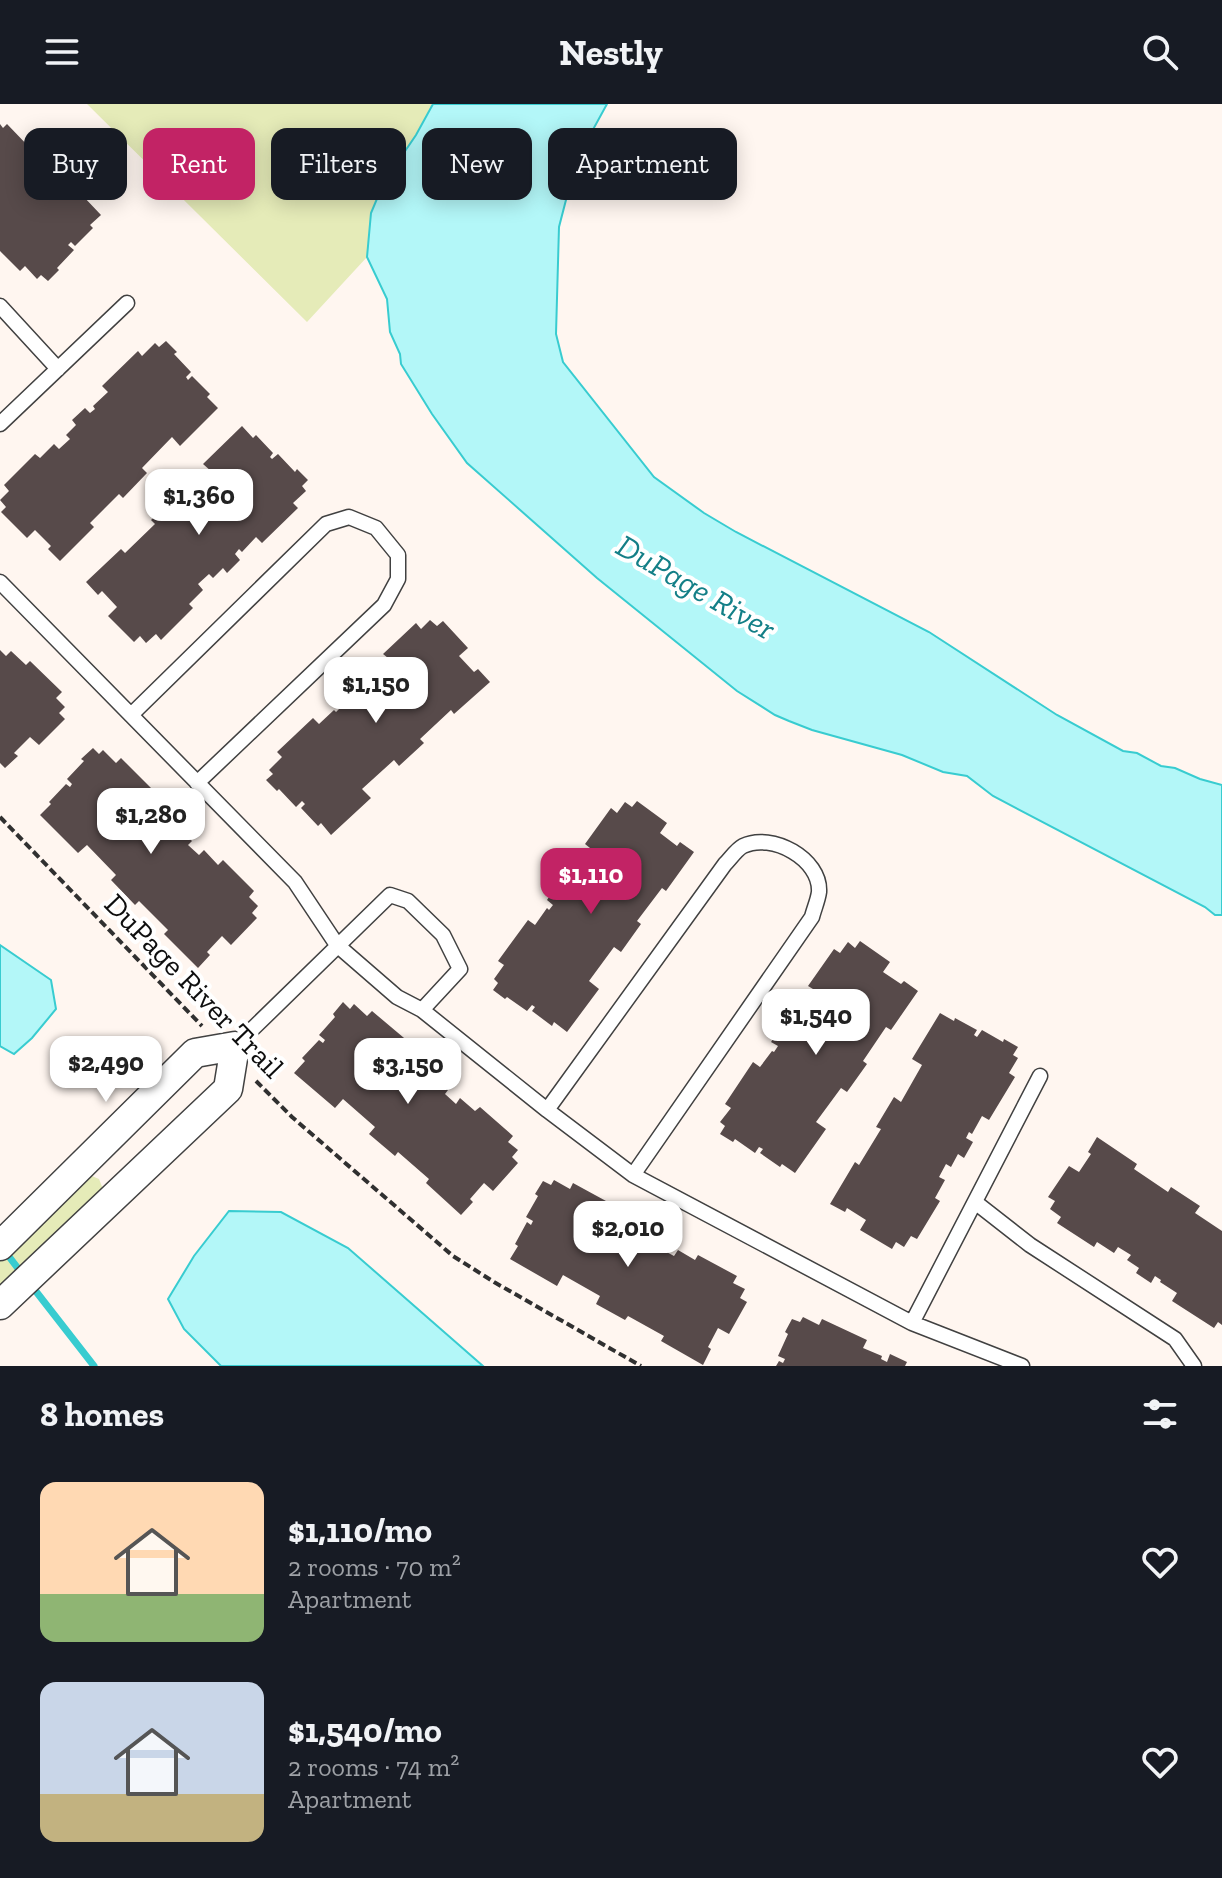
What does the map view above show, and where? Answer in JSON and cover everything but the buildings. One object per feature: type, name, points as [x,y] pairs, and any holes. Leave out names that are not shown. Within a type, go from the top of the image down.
[{"type":"street","points":[[6,1239],[195,1053],[231,1051],[228,1089],[7,1298]]},
{"type":"lane","points":[[0,424],[127,303]]},
{"type":"lane","points":[[0,306],[58,369]]},
{"type":"lane","points":[[131,715],[326,524],[349,517],[376,528],[398,555],[398,579],[384,605],[197,783]]},
{"type":"lane","points":[[0,582],[295,882],[337,945],[397,997],[422,1010],[633,1175],[912,1323],[1022,1366]]},
{"type":"lane","points":[[547,1110],[725,864],[743,846],[768,841],[791,850],[812,867],[819,890],[812,917],[633,1175]]},
{"type":"lane","points":[[231,1051],[390,895],[408,901],[443,935],[460,969],[422,1010]]},
{"type":"lane","points":[[912,1323],[1040,1076]]},
{"type":"lane","points":[[975,1202],[1030,1245],[1175,1339],[1194,1366]]},
{"type":"path","name":"DuPage River Trail","points":[[0,817],[292,1117],[453,1256],[641,1366]]},
{"type":"green space","points":[[87,104],[433,104],[406,150],[406,128],[271,128],[271,200],[376,200],[371,213],[367,257],[307,322],[184,200],[255,200],[255,128],[143,128],[143,159],[127,144],[127,128],[111,128]]},
{"type":"green space","points":[[92,1176],[99,1179],[103,1189],[0,1293],[0,1261],[84,1178]]},
{"type":"water","name":"DuPage River","points":[[433,104],[607,104],[594,128],[548,128],[548,200],[566,200],[559,227],[556,334],[563,362],[654,477],[704,513],[929,632],[1057,715],[1123,751],[1137,753],[1161,766],[1222,785],[1222,915],[1215,915],[993,796],[967,776],[943,772],[902,755],[812,730],[775,715],[737,691],[597,578],[467,463],[401,364],[390,332],[387,299],[367,257],[371,213],[376,200],[406,200],[406,150]]},
{"type":"water","points":[[0,945],[51,980],[56,1009],[14,1054],[0,1046]]},
{"type":"water","points":[[229,1211],[281,1212],[348,1248],[483,1366],[221,1366],[184,1329],[168,1299],[194,1256]]},
{"type":"waterway","points":[[4,1250],[23,1275]]},
{"type":"waterway","points":[[31,1285],[94,1366]]}]
